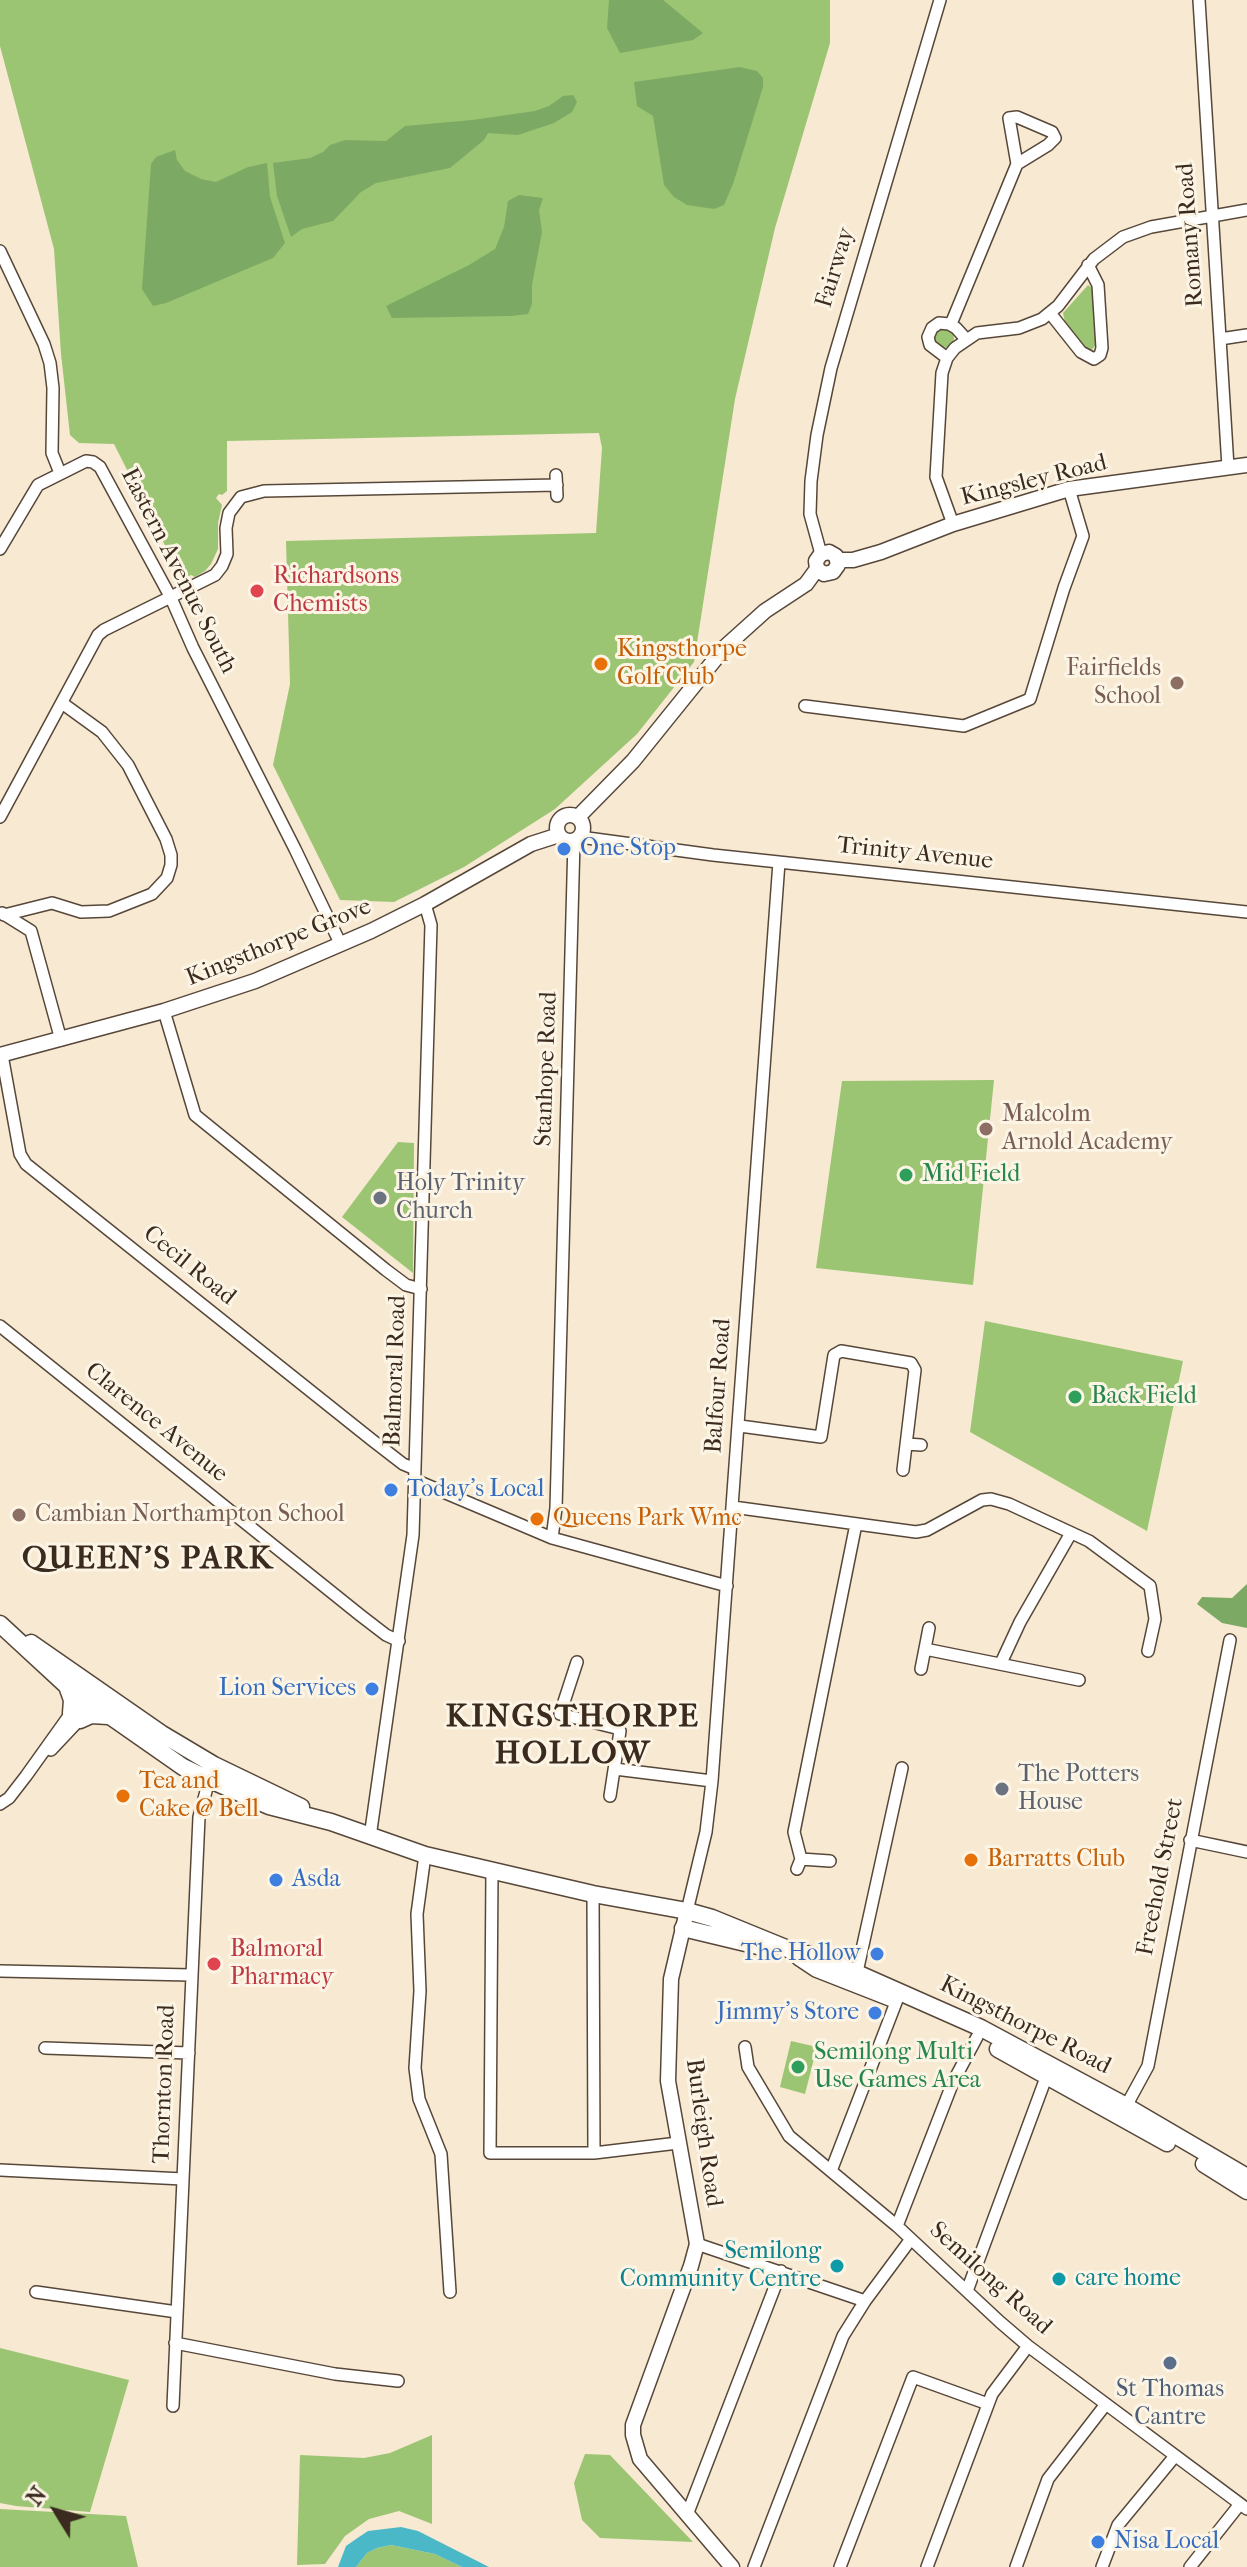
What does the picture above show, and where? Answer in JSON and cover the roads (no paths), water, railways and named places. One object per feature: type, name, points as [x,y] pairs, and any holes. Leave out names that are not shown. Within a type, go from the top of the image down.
[{"type":"highway","points":[[0,1622],[92,1695],[90,1703],[135,1716],[146,1728],[211,1772]]},
{"type":"highway","points":[[69,1679],[112,1709],[183,1767],[211,1772]]},
{"type":"highway","points":[[69,1679],[76,1716],[112,1709]]},
{"type":"highway","name":"Kingsthorpe Road","points":[[211,1772],[269,1806],[331,1822],[425,1855],[593,1894],[685,1920],[712,1918],[788,1949],[825,1959],[857,1972],[1047,2075],[1247,2177]]},
{"type":"highway","name":"Kingsthorpe Road","points":[[788,1949],[817,1969],[981,2028],[1127,2116]]},
{"type":"highway","points":[[1127,2116],[1247,2191]]},
{"type":"main road","name":"Kingsley Road","points":[[819,561],[824,574],[830,574],[836,569],[838,560],[853,560],[881,552],[953,524],[1069,489],[1247,465]]},
{"type":"main road","name":"Kingsley Road","points":[[578,817],[633,761],[725,647],[765,611],[806,584],[819,561]]},
{"type":"main road","points":[[567,815],[578,817],[584,826],[577,839],[565,840],[559,835],[557,827],[567,815]]},
{"type":"main road","name":"Kingsthorpe Grove","points":[[1,1055],[164,1011],[255,981],[341,945],[425,904],[531,844],[559,835]]},
{"type":"main road","name":"Burleigh Road","points":[[685,1920],[671,1979],[668,2081],[697,2244],[633,2425],[633,2435],[640,2459],[732,2567]]},
{"type":"street","name":"Fairway","points":[[819,561],[810,514],[811,481],[831,368],[940,0]]},
{"type":"street","name":"Romany Road","points":[[1203,0],[1212,217],[1228,467]]},
{"type":"street","points":[[951,324],[1017,164],[1009,118],[1017,117],[1052,132],[1055,138],[1048,145],[1017,164]]},
{"type":"street","points":[[953,524],[936,477],[941,378],[947,358],[971,336],[1025,326],[1050,313],[1088,265],[1111,245],[1137,231],[1247,210]]},
{"type":"street","points":[[0,251],[3,266],[44,344],[52,373],[52,453],[60,473],[34,489],[0,549]]},
{"type":"street","points":[[1050,313],[1081,352],[1094,359],[1100,355],[1098,285],[1088,265]]},
{"type":"street","points":[[947,358],[932,348],[928,337],[935,325],[951,324],[971,336]]},
{"type":"street","points":[[1220,339],[1247,335]]},
{"type":"street","name":"Eastern Avenue South","points":[[60,473],[86,461],[100,467],[171,598],[341,945]]},
{"type":"street","points":[[0,817],[98,635],[219,572],[227,554],[229,513],[236,501],[249,493],[557,486]]},
{"type":"street","points":[[805,706],[964,726],[1030,699],[1083,536],[1069,489]]},
{"type":"street","points":[[2,914],[52,903],[81,912],[109,911],[152,894],[167,878],[171,865],[166,839],[128,765],[102,732],[62,703]]},
{"type":"street","name":"Trinity Avenue","points":[[577,839],[1247,912]]},
{"type":"street","name":"Stanhope Road","points":[[552,1538],[556,1508],[577,839]]},
{"type":"street","name":"Balfour Road","points":[[685,1920],[706,1832],[712,1781],[779,862]]},
{"type":"street","name":"Balmoral Road","points":[[370,1837],[411,1551],[431,925],[425,904]]},
{"type":"street","points":[[39,905],[31,931],[61,1040]]},
{"type":"street","points":[[2,914],[31,931]]},
{"type":"street","points":[[164,1011],[195,1115],[386,1270],[406,1285],[421,1289]]},
{"type":"street","name":"Cecil Road","points":[[1,1055],[20,1154],[26,1164],[415,1474],[552,1538],[727,1586]]},
{"type":"street","name":"Clarence Avenue","points":[[0,1326],[360,1615],[399,1641]]},
{"type":"street","points":[[740,1426],[821,1437],[834,1355],[841,1351],[911,1363],[915,1370],[903,1470]]},
{"type":"street","points":[[907,1444],[921,1445]]},
{"type":"street","points":[[733,1507],[916,1532],[927,1530],[973,1504],[991,1499],[1009,1504],[1109,1554],[1150,1586],[1155,1619],[1148,1651]]},
{"type":"street","points":[[830,1861],[799,1864],[794,1832],[856,1524]]},
{"type":"street","points":[[1001,1663],[1020,1622],[1071,1533]]},
{"type":"street","points":[[921,1669],[929,1628]]},
{"type":"street","name":"Freehold Street","points":[[1127,2116],[1148,2066],[1230,1640]]},
{"type":"street","points":[[925,1649],[1079,1680]]},
{"type":"street","points":[[577,1662],[560,1714],[620,1731],[610,1796]]},
{"type":"street","points":[[0,1810],[0,1804],[9,1798],[90,1703]]},
{"type":"street","points":[[857,1972],[902,1768]]},
{"type":"street","points":[[615,1769],[712,1781]]},
{"type":"street","name":"Thornton Road","points":[[173,2406],[199,1817],[211,1772]]},
{"type":"street","points":[[1190,1840],[1247,1852]]},
{"type":"street","points":[[425,1855],[417,1914],[420,1991],[415,2068],[419,2099],[441,2154],[450,2292]]},
{"type":"street","points":[[492,1870],[490,2153],[594,2153],[678,2143]]},
{"type":"street","points":[[593,1894],[594,2153]]},
{"type":"street","points":[[0,1971],[191,1975]]},
{"type":"street","points":[[831,2171],[898,1996]]},
{"type":"street","points":[[897,2226],[953,2082],[977,2037]]},
{"type":"street","name":"Semilong Road","points":[[745,2047],[748,2067],[789,2136],[897,2226],[1028,2346],[1244,2506]]},
{"type":"street","points":[[45,2048],[189,2053]]},
{"type":"street","points":[[967,2291],[1047,2075]]},
{"type":"street","points":[[0,2170],[183,2179]]},
{"type":"street","points":[[754,2567],[843,2336],[911,2239]]},
{"type":"street","points":[[697,2244],[865,2301]]},
{"type":"street","points":[[687,2515],[781,2271]]},
{"type":"street","points":[[36,2292],[177,2312]]},
{"type":"street","points":[[175,2343],[335,2374],[398,2381]]},
{"type":"street","points":[[927,2567],[992,2394],[1028,2346]]},
{"type":"street","points":[[840,2567],[913,2377],[988,2404]]},
{"type":"street","points":[[1016,2567],[1048,2479],[1106,2404]]},
{"type":"street","points":[[1102,2567],[1118,2525],[1175,2456]]},
{"type":"street","points":[[1190,2567],[1244,2506]]},
{"type":"water","points":[[401,2527],[418,2531],[489,2567],[462,2567],[435,2554],[391,2545],[367,2553],[356,2567],[338,2567],[346,2546],[368,2531]]},
{"type":"place","name":"Richardsons Chemists","points":[[257,591]]},
{"type":"place","name":"Kingsthorpe Golf Club","points":[[601,664]]},
{"type":"place","name":"Fairfields School","points":[[1177,683]]},
{"type":"place","name":"One Stop","points":[[564,849]]},
{"type":"place","name":"Malcolm Arnold Academy","points":[[986,1129]]},
{"type":"place","name":"Mid Field","points":[[906,1175]]},
{"type":"place","name":"Holy Trinity Church","points":[[380,1198]]},
{"type":"place","name":"Back Field","points":[[1075,1397]]},
{"type":"place","name":"Today's Local","points":[[391,1490]]},
{"type":"place","name":"Cambian Northampton School","points":[[19,1515]]},
{"type":"place","name":"Queens Park Wmc","points":[[537,1519]]},
{"type":"place","name":"Lion Services","points":[[372,1689]]},
{"type":"place","name":"The Potters House","points":[[1002,1789]]},
{"type":"place","name":"Tea and Cake @ Bell","points":[[123,1796]]},
{"type":"place","name":"Barratts Club","points":[[971,1860]]},
{"type":"place","name":"Asda","points":[[276,1880]]},
{"type":"place","name":"The Hollow","points":[[877,1954]]},
{"type":"place","name":"Balmoral Pharmacy","points":[[214,1964]]},
{"type":"place","name":"Jimmy's Store","points":[[875,2013]]},
{"type":"place","name":"Semilong Multi Use Games Area","points":[[798,2067]]},
{"type":"place","name":"Semilong Community Centre","points":[[837,2266]]},
{"type":"place","name":"care home","points":[[1059,2279]]},
{"type":"place","name":"St Thomas Cantre","points":[[1170,2363]]},
{"type":"place","name":"Nisa Local","points":[[1098,2542]]},
{"type":"district","name":"QUEEN'S PARK","points":[[148,1560]]},
{"type":"district","name":"KINGSTHORPE HOLLOW","points":[[573,1736]]}]
